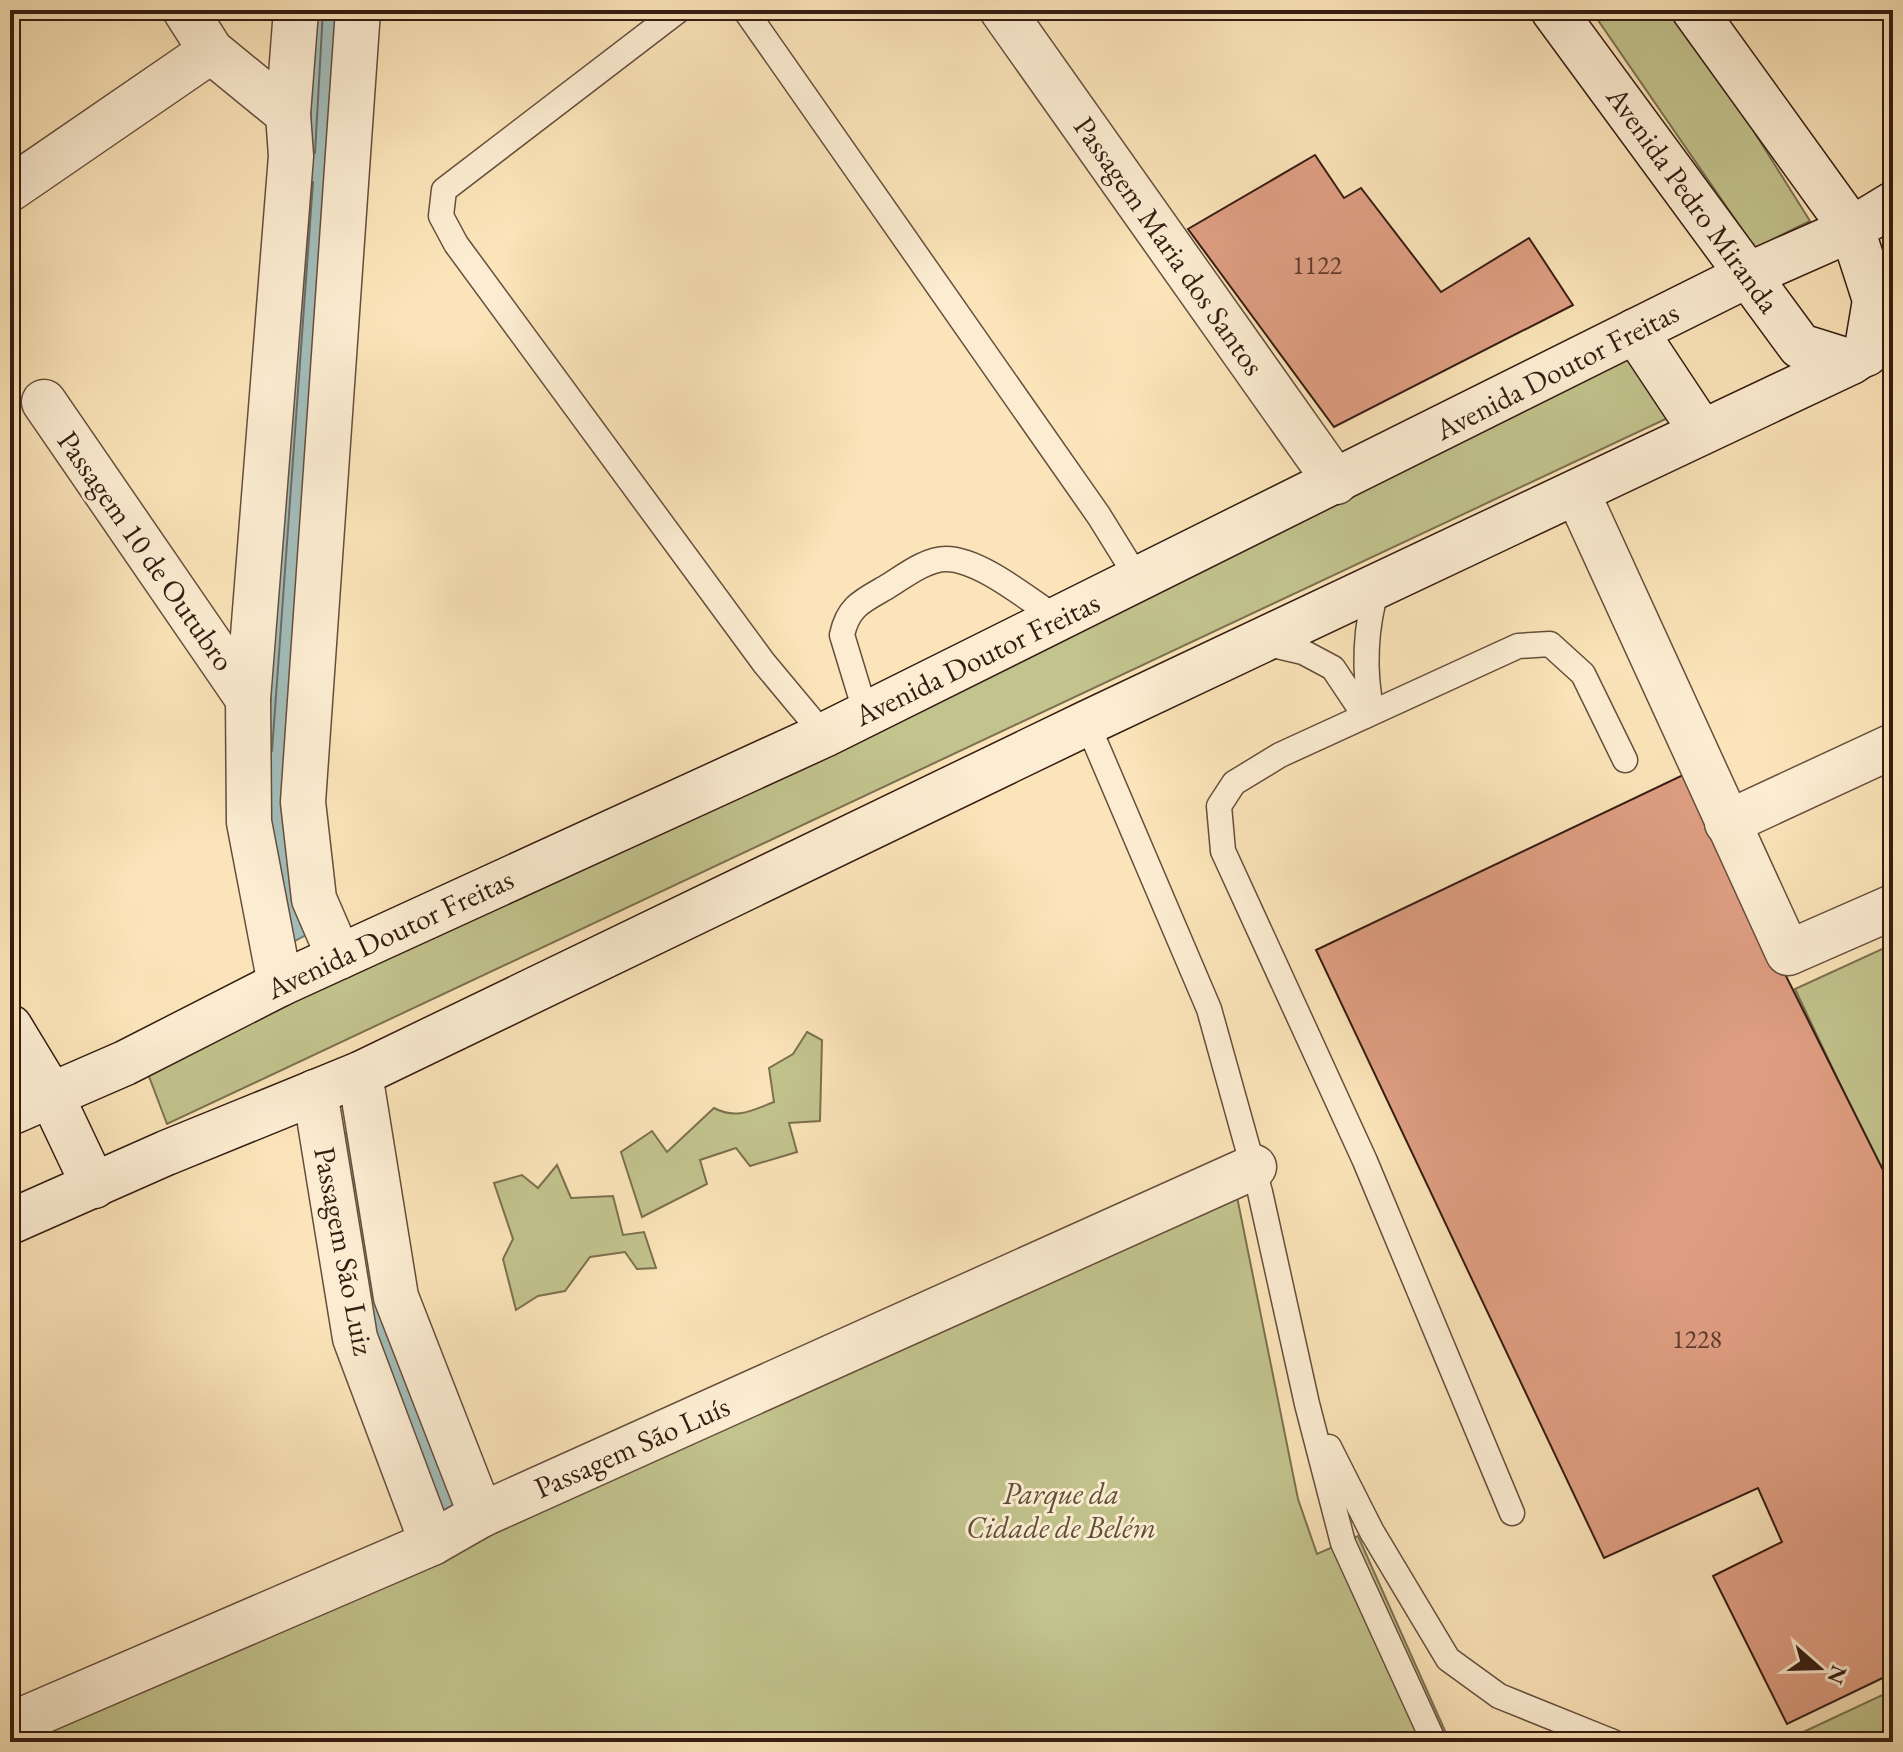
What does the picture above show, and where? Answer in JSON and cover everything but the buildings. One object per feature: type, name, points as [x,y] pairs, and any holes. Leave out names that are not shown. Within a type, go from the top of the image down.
[{"type":"street","points":[[185,10],[211,51],[290,135],[347,162]]},
{"type":"street","points":[[280,984],[249,822],[248,699],[290,135],[296,10]]},
{"type":"street","points":[[339,957],[314,899],[303,802],[358,10]]},
{"type":"street","name":"Passagem Maria dos Santos","points":[[1002,10],[1336,482]]},
{"type":"street","points":[[10,1222],[360,1074],[1087,723],[1870,351],[1875,300],[1852,229],[1694,10]]},
{"type":"street","name":"Avenida Pedro Miranda","points":[[1565,19],[1800,346],[1870,351]]},
{"type":"street","points":[[16,170],[211,51]]},
{"type":"street","name":"Avenida Doutor Freitas","points":[[10,1113],[125,1063],[280,984],[824,735],[1748,275],[1852,229],[1893,204]]},
{"type":"street","points":[[1635,331],[1702,432]]},
{"type":"street","name":"Passagem 10 de Outubro","points":[[44,402],[248,699]]},
{"type":"street","points":[[1577,492],[1788,953],[1893,907]]},
{"type":"street","points":[[1727,823],[1893,746]]},
{"type":"street","points":[[10,1027],[50,1093],[94,1186]]},
{"type":"street","name":"Passagem São Luiz","points":[[360,1074],[396,1297],[481,1515]]},
{"type":"street","name":"Passagem São Luiz","points":[[315,1092],[355,1338],[432,1543]]},
{"type":"street","name":"Passagem São Luís","points":[[10,1725],[432,1543],[481,1515],[1254,1167]]},
{"type":"lane","points":[[679,10],[444,190],[441,216],[456,244],[736,625],[824,735]]},
{"type":"lane","points":[[745,10],[1099,516],[1138,579]]},
{"type":"lane","points":[[866,714],[842,635],[845,621],[852,607],[922,566],[944,559],[971,563],[1058,619]]},
{"type":"lane","points":[[1369,714],[1367,655],[1371,606],[1378,585]]},
{"type":"lane","points":[[1258,642],[1303,652],[1333,668],[1369,714]]},
{"type":"lane","points":[[1512,1513],[1365,1161],[1223,851],[1219,806],[1234,783],[1280,755],[1518,646],[1550,644],[1583,674],[1625,760]]},
{"type":"lane","points":[[1087,723],[1209,1009],[1254,1167],[1307,1404],[1343,1543],[1434,1742]]},
{"type":"lane","points":[[1307,1404],[1372,1532],[1448,1659],[1499,1696],[1613,1742]]},
{"type":"green space","points":[[1591,10],[1678,10],[1810,221],[1755,248]]},
{"type":"green space","points":[[1632,346],[1672,416],[167,1124],[145,1066]]},
{"type":"green space","points":[[1893,944],[1893,1180],[1876,1160],[1795,989]]},
{"type":"green space","points":[[807,1032],[822,1040],[820,1121],[789,1123],[797,1152],[750,1166],[736,1148],[700,1160],[707,1184],[642,1217],[621,1152],[652,1131],[667,1152],[714,1108],[737,1113],[774,1102],[769,1068],[793,1054]]},
{"type":"green space","points":[[557,1165],[571,1198],[613,1196],[623,1235],[644,1232],[656,1268],[637,1269],[625,1252],[590,1257],[565,1291],[538,1296],[516,1310],[503,1259],[513,1239],[494,1183],[522,1175],[538,1188]]},
{"type":"green space","name":"Parque da Cidade de Belém","points":[[1233,1177],[1298,1499],[1317,1554],[1358,1536],[1450,1742],[10,1742]]},
{"type":"green space","points":[[1893,1690],[1893,1742],[1782,1742]]},
{"type":"water","points":[[316,10],[343,10],[310,933],[284,947],[263,768]]},
{"type":"water","points":[[355,1131],[469,1508],[447,1519],[372,1341],[336,1136]]}]
